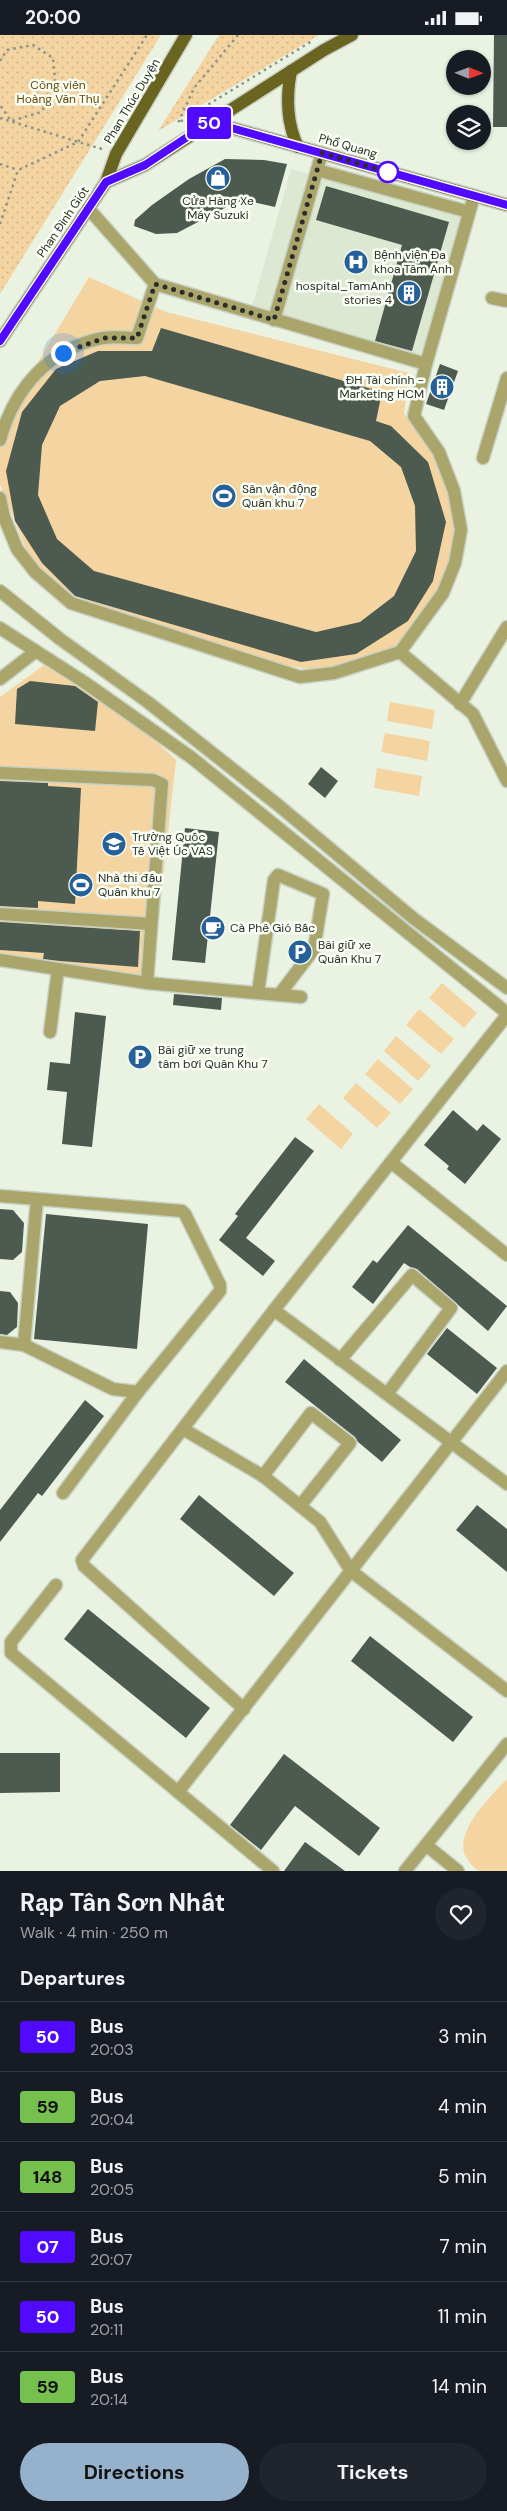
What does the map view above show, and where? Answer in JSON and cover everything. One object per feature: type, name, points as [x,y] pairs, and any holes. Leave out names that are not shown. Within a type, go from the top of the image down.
[{"type":"main road","name":"Phan Thúc Duyện","points":[[106,182],[116,154],[186,35]]},
{"type":"main road","points":[[168,66],[190,35]]},
{"type":"main road","name":"Phan Đình Giót","points":[[0,341],[106,182],[145,165],[291,71],[352,35]]},
{"type":"main road","points":[[291,71],[288,111],[291,129],[298,147]]},
{"type":"main road","name":"Phổ Quang","points":[[210,122],[507,205]]},
{"type":"street","points":[[274,320],[322,153]]},
{"type":"street","points":[[317,170],[469,212]]},
{"type":"street","points":[[0,498],[4,517],[17,549],[35,572],[71,603],[300,677],[334,673],[400,652],[443,593],[455,563],[461,530],[454,491],[439,452],[414,416],[426,365],[474,196]]},
{"type":"street","points":[[88,208],[155,284],[426,365]]},
{"type":"street","points":[[0,440],[4,426],[20,392],[50,359],[104,338],[137,338],[155,284]]},
{"type":"street","points":[[492,297],[507,301]]},
{"type":"street","points":[[483,458],[507,378]]},
{"type":"street","points":[[0,591],[60,639],[149,703],[278,805],[413,918],[507,988]]},
{"type":"street","points":[[460,704],[507,627]]},
{"type":"street","points":[[0,628],[192,758],[507,1014],[392,1163],[274,1310],[82,1560],[84,1566],[244,1709]]},
{"type":"street","points":[[0,679],[36,651]]},
{"type":"street","points":[[400,652],[473,714],[507,781]]},
{"type":"street","points":[[0,773],[153,780],[162,784],[146,983]]},
{"type":"street","points":[[258,993],[274,880],[278,875],[323,894],[314,949],[279,995]]},
{"type":"street","points":[[0,914],[151,924]]},
{"type":"street","points":[[0,960],[146,983],[301,997]]},
{"type":"street","points":[[50,1032],[58,969]]},
{"type":"street","points":[[392,1163],[507,1255]]},
{"type":"street","points":[[0,1196],[177,1209],[185,1215],[190,1223],[219,1280],[220,1291],[138,1392],[63,1493]]},
{"type":"street","points":[[24,1345],[37,1199]]},
{"type":"street","points":[[340,1360],[412,1275],[451,1308],[386,1394]]},
{"type":"street","points":[[274,1310],[507,1484]]},
{"type":"street","points":[[0,1343],[24,1345],[113,1389],[138,1392]]},
{"type":"street","points":[[178,1792],[507,1371]]},
{"type":"street","points":[[263,1476],[311,1413],[350,1443],[300,1506]]},
{"type":"street","points":[[183,1429],[263,1476],[320,1522],[351,1571],[507,1691]]},
{"type":"street","points":[[56,1585],[11,1642],[11,1653],[273,1871]]},
{"type":"street","points":[[405,1871],[507,1744]]},
{"type":"street","points":[[426,1845],[458,1871]]},
{"type":"path","points":[[0,164],[18,170],[78,143],[147,35]]},
{"type":"path","points":[[238,35],[194,88],[178,123],[316,39]]},
{"type":"path","points":[[0,61],[7,50],[33,45],[53,58],[56,90],[40,112],[11,121]]},
{"type":"path","points":[[0,105],[11,121]]},
{"type":"path","points":[[0,117],[116,154]]},
{"type":"path","points":[[0,224],[18,170]]},
{"type":"shaded area","name":"Bệnh viện Đa khoa Tâm Anh","points":[[291,169],[461,218],[422,356],[252,307]]},
{"type":"green space","name":"Công viên Hoàng Văn Thụ","points":[[0,35],[161,35],[0,294]]},
{"type":"green space","points":[[219,35],[319,35],[158,131]]},
{"type":"green space","name":"Sân vận động Quân khu 7","points":[[89,277],[166,312],[409,373],[404,414],[439,452],[461,530],[443,593],[400,652],[334,673],[239,658],[120,620],[80,597],[70,594],[65,589],[35,572],[0,484],[0,447],[20,392]]},
{"type":"green space","name":"Nhà thi đấu Quân khu 7","points":[[44,665],[79,685],[113,708],[176,760],[152,980],[0,956],[0,697]]},
{"type":"green space","points":[[390,702],[435,710],[432,729],[387,721]]},
{"type":"green space","points":[[385,733],[430,741],[427,761],[381,752]]},
{"type":"green space","points":[[377,768],[422,776],[419,796],[374,788]]},
{"type":"green space","points":[[442,983],[477,1013],[464,1028],[429,998]]},
{"type":"green space","points":[[419,1009],[454,1039],[441,1054],[406,1025]]},
{"type":"green space","points":[[396,1036],[431,1066],[418,1081],[384,1051]]},
{"type":"green space","points":[[378,1059],[413,1089],[400,1104],[365,1074]]},
{"type":"green space","points":[[356,1083],[391,1113],[377,1128],[343,1098]]},
{"type":"green space","points":[[319,1104],[353,1134],[341,1149],[306,1119]]},
{"type":"green space","points":[[507,1779],[507,1871],[480,1871],[466,1857],[463,1847],[465,1837],[476,1815]]},
{"type":"building","points":[[494,35],[507,35],[507,127],[493,127]]},
{"type":"building","points":[[225,159],[264,160],[287,164],[275,207],[249,201],[236,202],[177,233],[156,234],[134,226],[135,220],[152,205],[189,179]]},
{"type":"building","name":"hospital_TamAnh stories 4","points":[[326,186],[449,222],[412,351],[375,341],[402,245],[316,220]]},
{"type":"building","points":[[161,328],[382,392],[376,421],[391,426],[428,462],[446,522],[433,581],[408,621],[356,654],[301,662],[75,596],[42,563],[15,521],[6,471],[22,412],[56,369],[98,351],[152,351]],"holes":[[[145,376],[370,441],[401,467],[415,506],[416,551],[394,596],[360,622],[316,632],[94,571],[57,539],[38,495],[42,445],[60,406],[100,381]]]},
{"type":"building","name":"ĐH Tài chính - Marketing HCM","points":[[440,364],[458,371],[444,410],[426,404]]},
{"type":"building","points":[[30,681],[75,686],[98,702],[95,731],[15,724],[17,689]]},
{"type":"building","points":[[321,767],[338,781],[325,798],[308,784]]},
{"type":"building","points":[[0,781],[48,783],[48,786],[81,788],[75,904],[38,901],[38,908],[0,906]]},
{"type":"building","points":[[185,828],[219,832],[205,963],[172,960]]},
{"type":"building","points":[[0,922],[140,931],[138,967],[43,959],[44,953],[0,950]]},
{"type":"building","points":[[174,994],[222,998],[221,1010],[173,1005]]},
{"type":"building","points":[[75,1012],[106,1016],[92,1147],[62,1144],[67,1092],[47,1090],[50,1062],[70,1064]]},
{"type":"building","points":[[453,1110],[477,1131],[483,1124],[501,1139],[465,1184],[447,1169],[449,1166],[424,1145]]},
{"type":"building","points":[[295,1137],[314,1151],[246,1238],[275,1261],[263,1276],[219,1240],[238,1216],[235,1214]]},
{"type":"building","points":[[0,1209],[13,1210],[24,1223],[22,1252],[13,1260],[0,1259]]},
{"type":"building","points":[[46,1214],[148,1224],[137,1349],[34,1339]]},
{"type":"building","points":[[408,1225],[507,1306],[488,1331],[417,1269],[404,1263],[373,1304],[352,1287],[373,1260],[377,1263]]},
{"type":"building","points":[[0,1291],[10,1292],[18,1303],[17,1327],[7,1335],[0,1334]]},
{"type":"building","points":[[447,1328],[497,1368],[477,1394],[427,1354]]},
{"type":"building","points":[[304,1359],[401,1440],[382,1462],[358,1442],[355,1437],[285,1382]]},
{"type":"building","points":[[85,1400],[104,1416],[42,1496],[38,1493],[0,1542],[0,1510]]},
{"type":"building","points":[[199,1495],[294,1573],[274,1596],[180,1519]]},
{"type":"building","points":[[477,1505],[507,1529],[507,1572],[456,1530]]},
{"type":"building","points":[[88,1609],[210,1708],[186,1738],[64,1639]]},
{"type":"building","points":[[370,1636],[473,1717],[453,1742],[351,1661]]},
{"type":"building","points":[[0,1753],[60,1753],[60,1792],[0,1793]]},
{"type":"building","points":[[284,1754],[380,1828],[359,1856],[295,1806],[261,1850],[230,1825]]},
{"type":"building","points":[[305,1842],[345,1871],[284,1871]]},
{"type":"bus line","name":"50","points":[[0,341],[106,182],[145,165],[210,122],[507,205]]},
{"type":"place","name":"Cửa Hàng Xe Máy Suzuki","points":[[218,178]]},
{"type":"place","name":"Bệnh viện Đa khoa Tâm Anh","points":[[356,262]]},
{"type":"place","name":"hospital_TamAnh stories 4","points":[[409,293]]},
{"type":"place","name":"ĐH Tài chính - Marketing HCM","points":[[442,387]]},
{"type":"place","name":"Sân vận động Quân khu 7","points":[[224,496]]},
{"type":"place","name":"Trường Quốc Tế Việt Úc VAS","points":[[114,844]]},
{"type":"place","name":"Nhà thi đấu Quân khu 7","points":[[81,885]]},
{"type":"place","name":"Cà Phê Gió Bấc","points":[[213,928]]},
{"type":"place","name":"Bãi giữ xe Quân Khu 7","points":[[300,952]]},
{"type":"place","name":"Bãi giữ xe trung tâm bơi Quân Khu 7","points":[[140,1057]]},
{"type":"route","points":[[63,353],[104,338],[137,338],[155,284],[274,320],[322,153],[388,172]]}]
